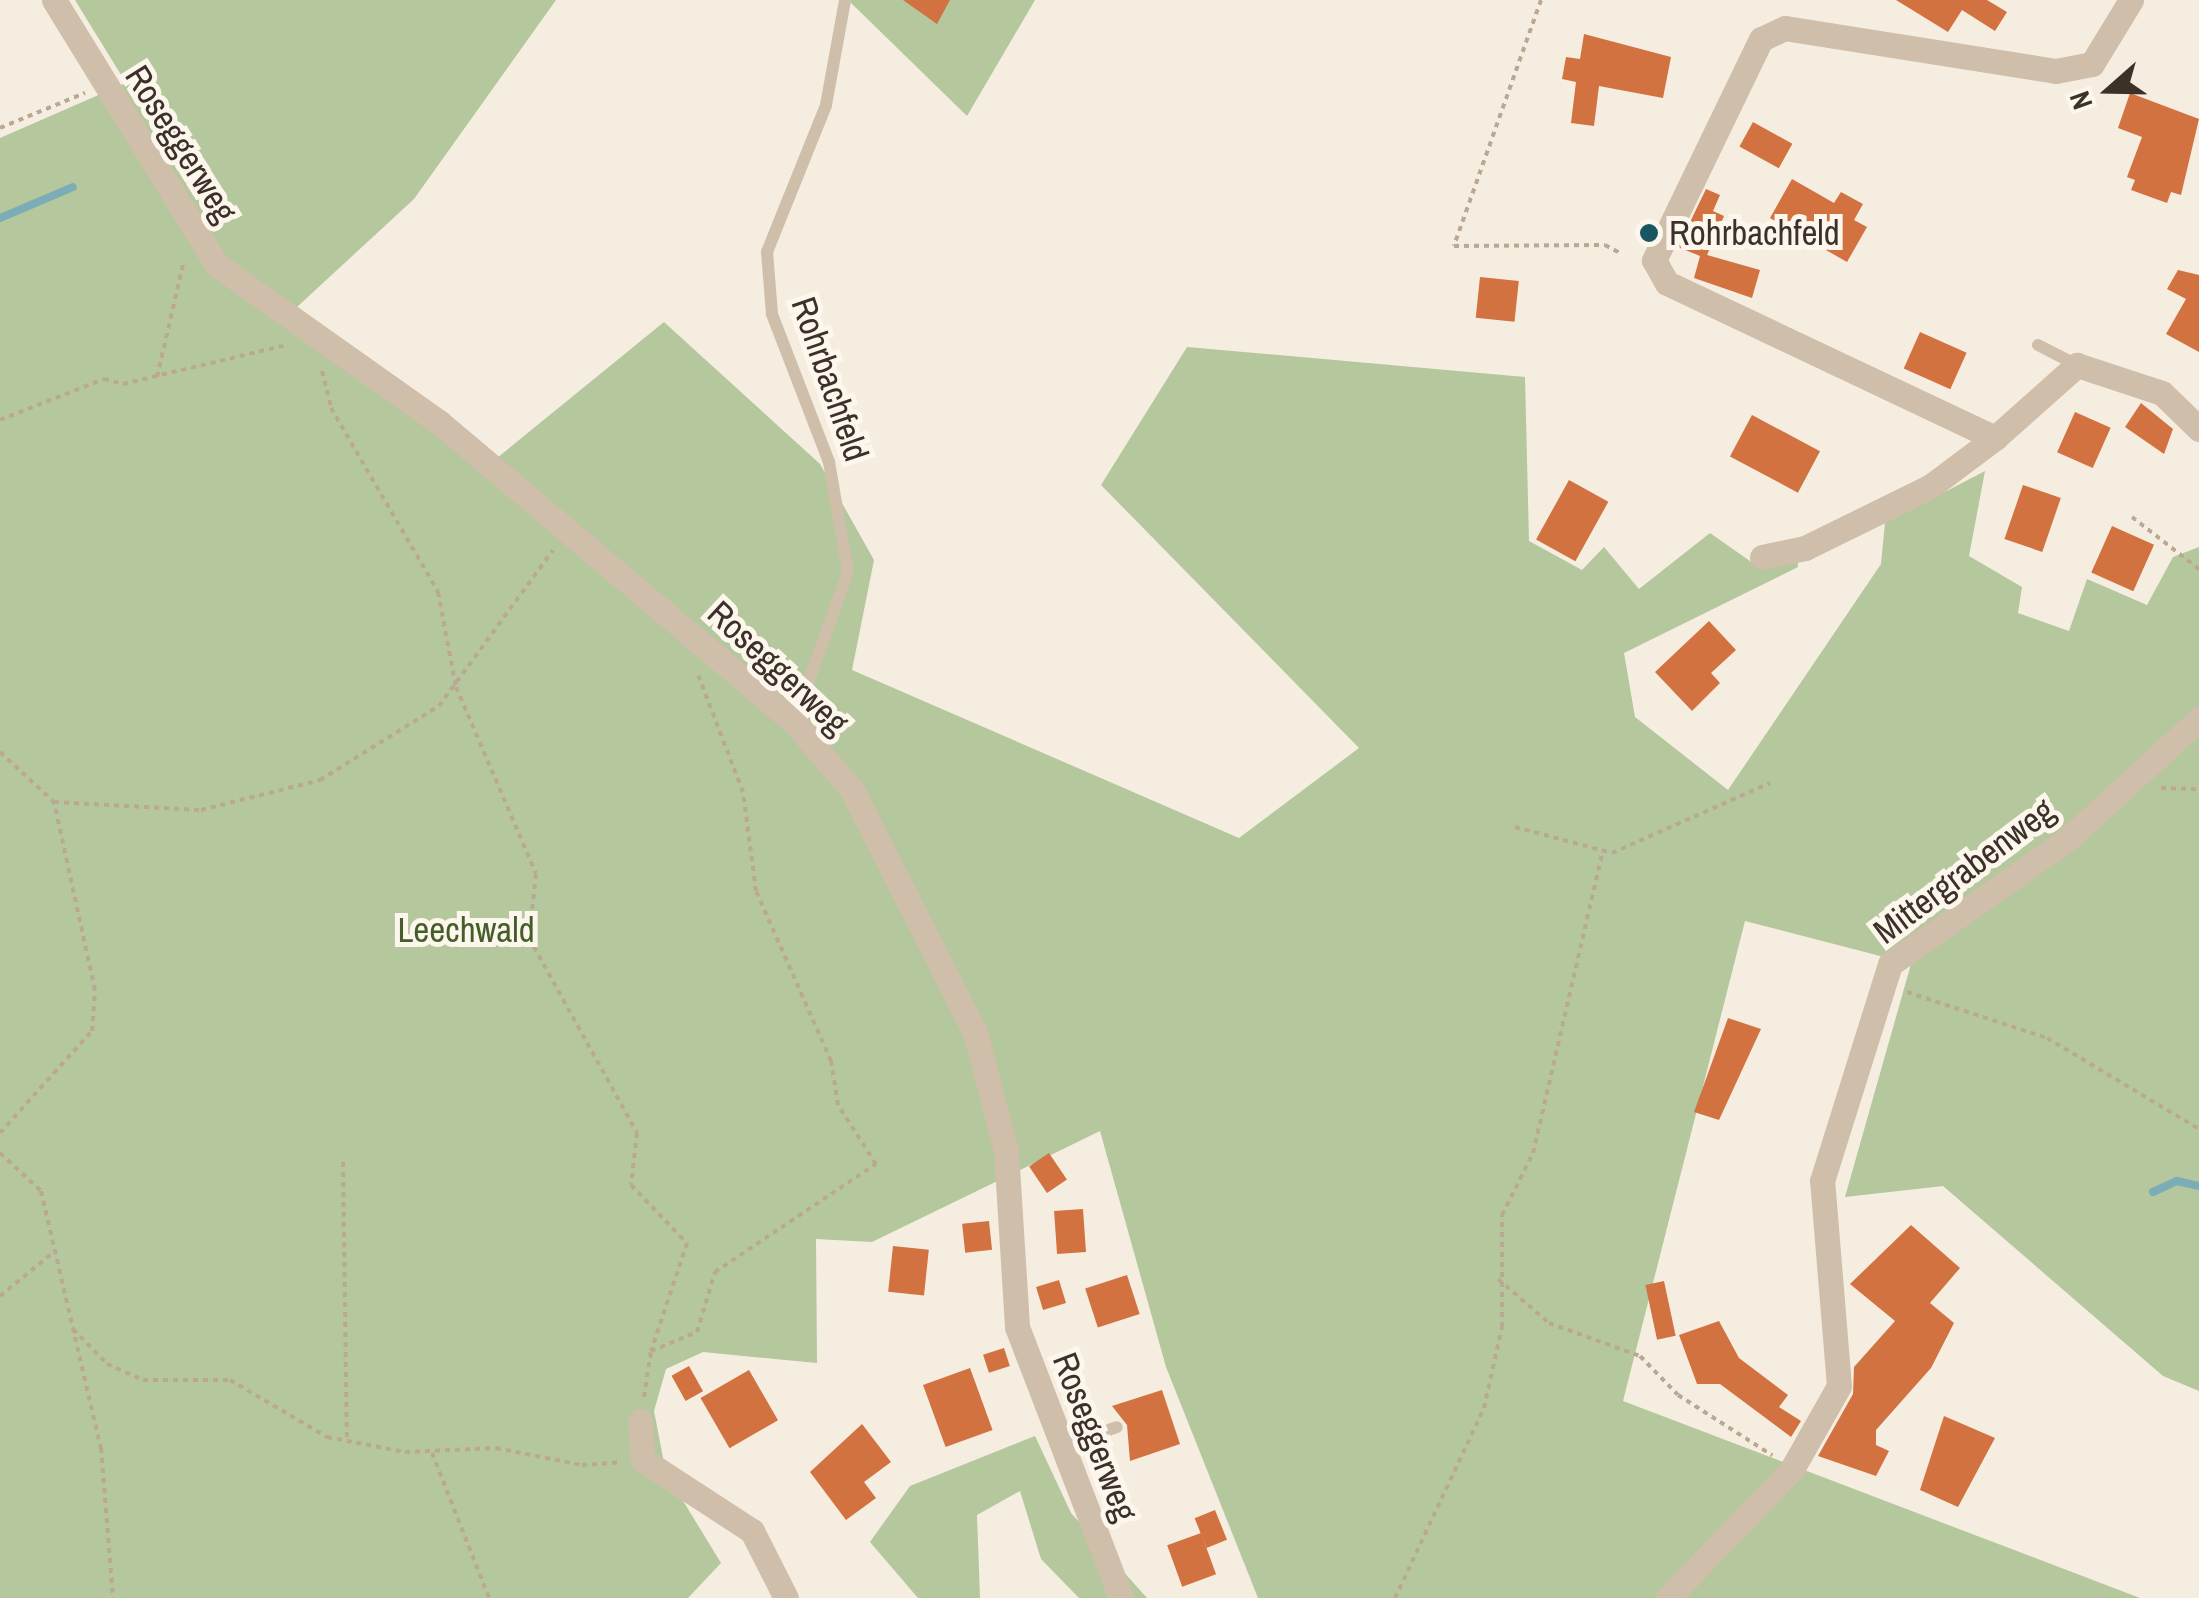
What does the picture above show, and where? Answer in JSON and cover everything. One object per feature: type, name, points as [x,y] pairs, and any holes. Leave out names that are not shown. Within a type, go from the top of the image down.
[{"type":"street","name":"Roseggerweg","points":[[54,0],[190,230],[216,264],[440,422],[568,530],[794,722],[871,820],[975,1032],[1006,1151],[1017,1327],[1057,1448],[1121,1598]]},
{"type":"street","points":[[1994,438],[1667,283],[1654,260],[1761,39],[1785,28],[2056,71],[2092,64],[2131,0]]},
{"type":"street","points":[[1762,557],[1805,548],[1931,486],[1994,438],[2077,365],[2162,393],[2199,429]]},
{"type":"street","name":"Mittergrabenweg","points":[[1668,1598],[1792,1469],[1839,1386],[1822,1181],[1890,964],[2068,838],[2199,718]]},
{"type":"street","points":[[640,1421],[643,1460],[752,1531],[786,1598]]},
{"type":"lane","name":"Rohrbachfeld","points":[[794,722],[848,572],[829,462],[772,314],[767,252],[826,106],[845,0]]},
{"type":"lane","points":[[2038,345],[2077,365]]},
{"type":"lane","points":[[1057,1448],[1117,1427]]},
{"type":"path","points":[[1541,0],[1454,246],[1606,245],[1620,254]]},
{"type":"path","points":[[0,128],[103,85]]},
{"type":"path","points":[[156,377],[190,230]]},
{"type":"path","points":[[0,420],[104,379],[156,377],[313,336],[331,408],[438,592],[456,687],[536,874],[529,938],[637,1133],[630,1185],[687,1243],[651,1350],[640,1421]]},
{"type":"path","points":[[2132,517],[2199,569]]},
{"type":"path","points":[[54,802],[251,803],[371,754],[456,687],[568,530]]},
{"type":"path","points":[[651,1350],[697,1332],[714,1272],[876,1164],[838,1105],[831,1061],[756,891],[743,792],[692,658]]},
{"type":"path","points":[[0,752],[54,802],[96,990],[92,1031],[0,1133]]},
{"type":"path","points":[[2133,779],[2199,789]]},
{"type":"path","points":[[1515,826],[1604,850],[1770,783]]},
{"type":"path","points":[[1395,1598],[1484,1408],[1502,1327],[1498,1279],[1502,1215],[1533,1153],[1604,850]]},
{"type":"path","points":[[1883,987],[2047,1038],[2199,1129]]},
{"type":"path","points":[[0,1154],[41,1191],[101,1448],[112,1598]]},
{"type":"path","points":[[343,1162],[347,1440]]},
{"type":"path","points":[[0,1296],[55,1251]]},
{"type":"path","points":[[1498,1279],[1549,1323],[1640,1356],[1678,1395],[1792,1469]]},
{"type":"path","points":[[73,1329],[107,1364],[142,1380],[230,1380],[347,1440],[432,1453],[496,1448],[582,1465],[643,1460]]},
{"type":"path","points":[[432,1453],[489,1598]]},
{"type":"green space","name":"Leechwald","points":[[75,0],[556,0],[414,199],[297,307],[497,458],[664,322],[820,464],[874,560],[852,670],[1239,838],[1359,748],[1101,485],[1187,347],[1525,377],[1529,541],[1582,570],[1604,547],[1639,589],[1710,533],[1757,566],[1797,553],[1798,567],[1624,653],[1635,717],[1728,790],[1881,564],[1885,523],[1985,471],[1969,556],[2022,587],[2018,613],[2069,631],[2087,579],[2147,605],[2173,557],[2199,547],[2199,1391],[2163,1376],[1943,1186],[1845,1197],[1911,964],[1745,921],[1623,1401],[2140,1598],[1258,1598],[1166,1367],[1100,1131],[872,1242],[816,1239],[817,1363],[703,1352],[666,1369],[654,1411],[666,1473],[721,1563],[688,1598],[0,1598],[0,138],[126,83]]},
{"type":"green space","points":[[848,0],[1035,0],[967,116]]},
{"type":"green space","points":[[1035,1436],[1071,1513],[1147,1598],[1079,1598],[1041,1559],[1020,1491],[977,1515],[980,1598],[918,1598],[870,1542],[910,1486]]},
{"type":"building","points":[[903,0],[950,0],[937,24]]},
{"type":"building","points":[[1896,0],[1987,0],[2007,12],[1995,31],[1962,10],[1948,32]]},
{"type":"building","points":[[1584,34],[1671,57],[1663,98],[1599,86],[1594,126],[1571,123],[1576,82],[1562,79],[1566,57],[1580,59]]},
{"type":"building","points":[[2130,93],[2199,119],[2181,195],[2171,192],[2167,203],[2131,190],[2135,180],[2127,177],[2142,137],[2118,128]]},
{"type":"building","points":[[1753,122],[1792,144],[1779,168],[1739,146]]},
{"type":"building","points":[[1792,179],[1834,203],[1841,192],[1863,204],[1854,220],[1867,227],[1847,262],[1770,218]]},
{"type":"building","points":[[1706,189],[1720,195],[1713,211],[1724,216],[1707,255],[1760,270],[1752,298],[1694,278],[1700,256],[1678,247]]},
{"type":"building","points":[[2178,270],[2199,275],[2199,352],[2166,334],[2186,299],[2167,289]]},
{"type":"building","points":[[1480,277],[1519,281],[1515,322],[1476,318]]},
{"type":"building","points":[[1920,332],[1967,353],[1950,389],[1904,369]]},
{"type":"building","points":[[2141,403],[2173,429],[2164,454],[2125,427]]},
{"type":"building","points":[[2075,412],[2111,428],[2093,468],[2057,452]]},
{"type":"building","points":[[1752,415],[1820,451],[1798,493],[1730,456]]},
{"type":"building","points":[[1569,480],[1608,502],[1575,561],[1536,539]]},
{"type":"building","points":[[2023,485],[2061,498],[2042,552],[2004,539]]},
{"type":"building","points":[[2112,526],[2154,545],[2133,591],[2091,573]]},
{"type":"building","points":[[1709,621],[1736,650],[1711,673],[1720,683],[1692,711],[1655,672]]},
{"type":"building","points":[[1728,1018],[1761,1029],[1719,1120],[1694,1112]]},
{"type":"building","points":[[1049,1153],[1067,1180],[1047,1193],[1029,1166]]},
{"type":"building","points":[[1083,1209],[1086,1252],[1057,1254],[1054,1211]]},
{"type":"building","points":[[989,1221],[992,1250],[965,1253],[962,1224]]},
{"type":"building","points":[[1911,1225],[1960,1268],[1930,1303],[1954,1323],[1931,1368],[1876,1430],[1876,1445],[1889,1451],[1876,1476],[1818,1456],[1853,1394],[1854,1367],[1895,1321],[1850,1284]]},
{"type":"building","points":[[893,1246],[929,1250],[924,1296],[888,1292]]},
{"type":"building","points":[[1127,1275],[1140,1314],[1098,1328],[1085,1289]]},
{"type":"building","points":[[1059,1280],[1066,1303],[1043,1310],[1036,1287]]},
{"type":"building","points":[[1664,1281],[1676,1336],[1657,1340],[1645,1285]]},
{"type":"building","points":[[1719,1321],[1739,1358],[1788,1395],[1779,1407],[1801,1421],[1791,1437],[1720,1384],[1697,1384],[1679,1335]]},
{"type":"building","points":[[1004,1348],[1010,1366],[989,1373],[983,1355]]},
{"type":"building","points":[[689,1366],[703,1391],[686,1401],[672,1376]]},
{"type":"building","points":[[970,1368],[993,1430],[946,1447],[923,1385]]},
{"type":"building","points":[[749,1370],[778,1420],[730,1448],[701,1398]]},
{"type":"building","points":[[1162,1390],[1180,1444],[1130,1461],[1127,1425],[1112,1406]]},
{"type":"building","points":[[1944,1416],[1995,1438],[1958,1507],[1920,1490]]},
{"type":"building","points":[[862,1424],[891,1462],[864,1482],[876,1498],[846,1520],[810,1472]]},
{"type":"building","points":[[1215,1510],[1227,1540],[1207,1548],[1195,1518]]},
{"type":"building","points":[[1201,1533],[1216,1574],[1182,1587],[1167,1545]]},
{"type":"waterway","points":[[0,218],[73,187]]},
{"type":"waterway","points":[[2153,1192],[2177,1181],[2199,1186]]},
{"type":"place","name":"Rohrbachfeld","points":[[1649,233]]}]
